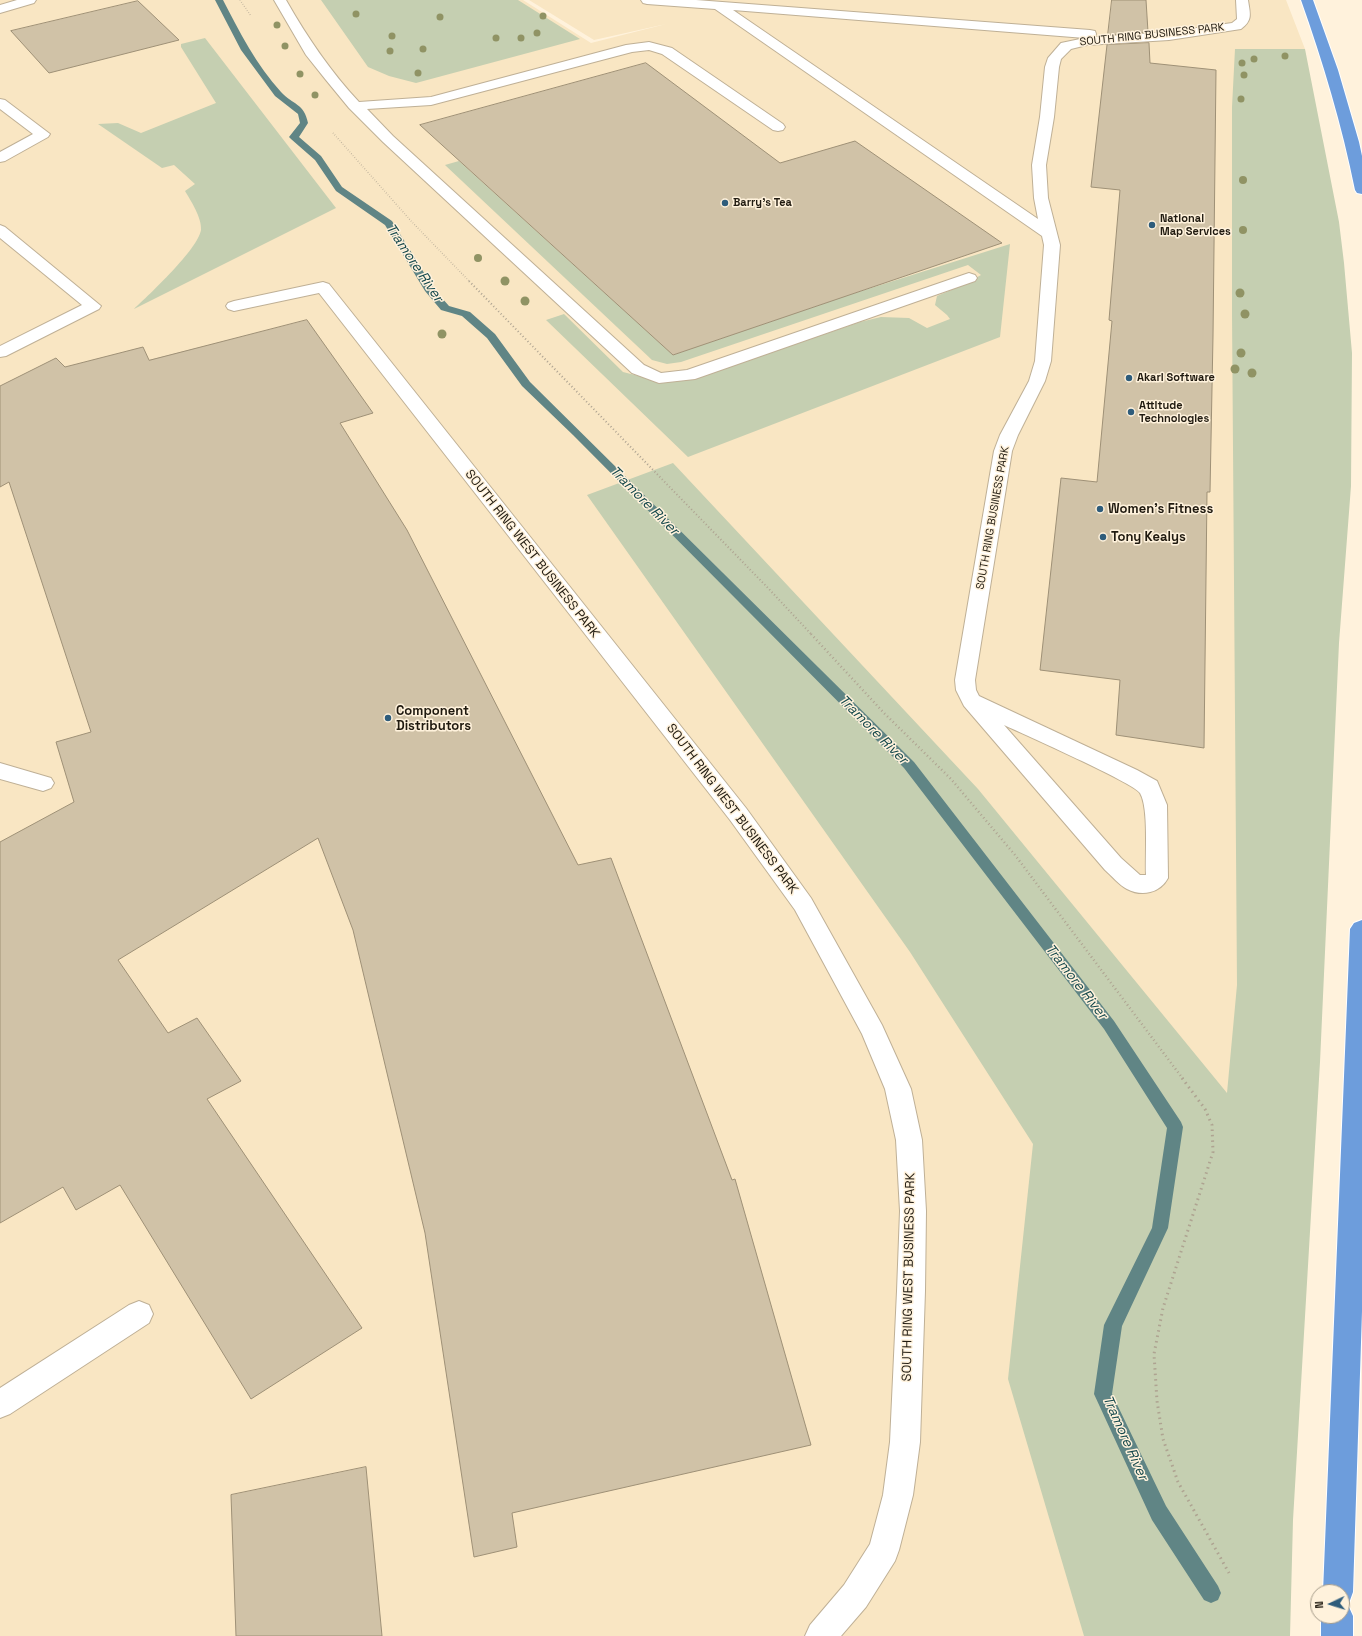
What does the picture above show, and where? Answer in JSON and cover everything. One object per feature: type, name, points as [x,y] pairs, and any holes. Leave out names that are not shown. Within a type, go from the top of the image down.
[{"type":"highway","points":[[1307,0],[1330,63],[1349,133],[1362,190]]},
{"type":"highway","points":[[1338,1584],[1362,930]]},
{"type":"highway","points":[[1337,1624],[1337,1636]]},
{"type":"lane","points":[[0,9],[30,0]]},
{"type":"lane","points":[[280,0],[294,26],[323,69],[388,139],[638,369],[659,378],[689,375],[969,278]]},
{"type":"lane","points":[[647,0],[687,2],[719,7],[1129,38]]},
{"type":"lane","name":"SOUTH RING BUSINESS PARK","points":[[971,701],[1129,775],[1149,787],[1156,805],[1157,878],[1150,884],[1134,883],[1113,864],[971,701],[966,690],[965,680],[1003,451],[1009,435],[1037,381],[1043,361],[1052,256],[1050,234],[1041,198],[1039,165],[1047,117],[1052,67],[1055,58],[1060,52],[1072,44],[1102,39],[1187,34],[1236,26],[1243,21],[1244,15],[1242,0]]},
{"type":"lane","points":[[719,7],[1050,234]]},
{"type":"lane","points":[[356,106],[431,101],[631,48],[649,46],[666,51],[778,127]]},
{"type":"lane","points":[[0,103],[43,134],[0,158]]},
{"type":"lane","points":[[0,230],[93,306],[0,352]]},
{"type":"lane","name":"SOUTH RING WEST BUSINESS PARK","points":[[234,306],[323,287],[738,814],[803,904],[874,1032],[898,1089],[910,1140],[913,1218],[905,1442],[898,1495],[884,1550],[855,1596],[821,1636]]},
{"type":"lane","points":[[0,771],[43,783]]},
{"type":"lane","points":[[0,1404],[140,1314]]},
{"type":"path","points":[[240,0],[254,22]]},
{"type":"path","points":[[332,132],[412,222],[762,582],[884,712],[951,779],[1015,855],[1205,1108],[1212,1125],[1213,1152],[1179,1255],[1164,1308],[1154,1354],[1157,1401],[1163,1439],[1178,1482],[1229,1573]]},
{"type":"shaded area","points":[[0,0],[523,0],[591,43],[666,24],[594,40],[529,0],[1286,0],[1305,49],[1278,66],[1290,1636],[0,1636]]},
{"type":"green space","points":[[321,0],[518,0],[580,39],[416,83],[389,76],[368,67]]},
{"type":"green space","points":[[205,38],[336,208],[134,309],[182,260],[198,238],[201,230],[200,220],[185,191],[195,184],[174,165],[162,168],[98,124],[118,123],[141,133],[216,103],[181,47],[181,44]]},
{"type":"green space","points":[[1235,49],[1305,49],[1339,222],[1352,353],[1351,486],[1339,643],[1320,1062],[1293,1520],[1290,1636],[1084,1636],[1008,1379],[1033,1144],[910,952],[587,495],[673,463],[978,789],[1227,1093],[1237,985],[1232,314],[1232,107]]},
{"type":"green space","points":[[459,161],[673,355],[849,295],[1010,244],[1000,337],[688,457],[546,320],[564,314],[623,372],[662,382],[694,379],[860,322],[881,317],[909,318],[927,328],[950,319],[935,305],[937,296],[965,284],[981,275],[968,265],[681,362],[667,364],[652,360],[445,165]]},
{"type":"building","points":[[1112,0],[1146,0],[1148,32],[1108,35]]},
{"type":"building","points":[[138,1],[179,40],[49,73],[11,31]]},
{"type":"building","points":[[1149,43],[1150,63],[1216,70],[1213,336],[1210,492],[1207,492],[1204,748],[1116,735],[1120,680],[1040,670],[1061,478],[1097,482],[1112,321],[1109,320],[1120,190],[1091,187],[1107,45]]},
{"type":"building","name":"Barry's Tea","points":[[646,63],[780,163],[855,141],[1002,243],[673,355],[420,125]]},
{"type":"building","points":[[307,320],[373,413],[340,423],[407,530],[578,865],[611,858],[732,1180],[735,1179],[811,1445],[512,1513],[517,1547],[474,1557],[425,1233],[353,930],[318,838],[118,960],[168,1033],[197,1018],[241,1081],[207,1099],[362,1328],[251,1399],[120,1185],[76,1210],[63,1187],[0,1223],[0,842],[74,802],[56,742],[91,732],[9,482],[0,487],[0,386],[56,358],[65,367],[143,347],[149,360]]},
{"type":"building","points":[[366,1467],[382,1636],[236,1636],[231,1495]]},
{"type":"waterway","name":"Tramore River","points":[[219,0],[244,48],[278,94],[302,113],[304,123],[294,137],[318,158],[339,189],[389,223],[430,291],[445,308],[466,314],[491,336],[526,384],[577,433],[909,765],[1109,1025],[1175,1127],[1160,1228],[1113,1325],[1103,1394],[1159,1513],[1211,1593]]},
{"type":"place","name":"Barry's Tea","points":[[725,203]]},
{"type":"place","name":"National Map Services","points":[[1152,225]]},
{"type":"place","name":"Akari Software","points":[[1129,378]]},
{"type":"place","name":"Attitude Technologies","points":[[1131,412]]},
{"type":"place","name":"Women's Fitness","points":[[1100,509]]},
{"type":"place","name":"Tony Kealys","points":[[1103,537]]},
{"type":"place","name":"Component Distributors","points":[[388,718]]}]
